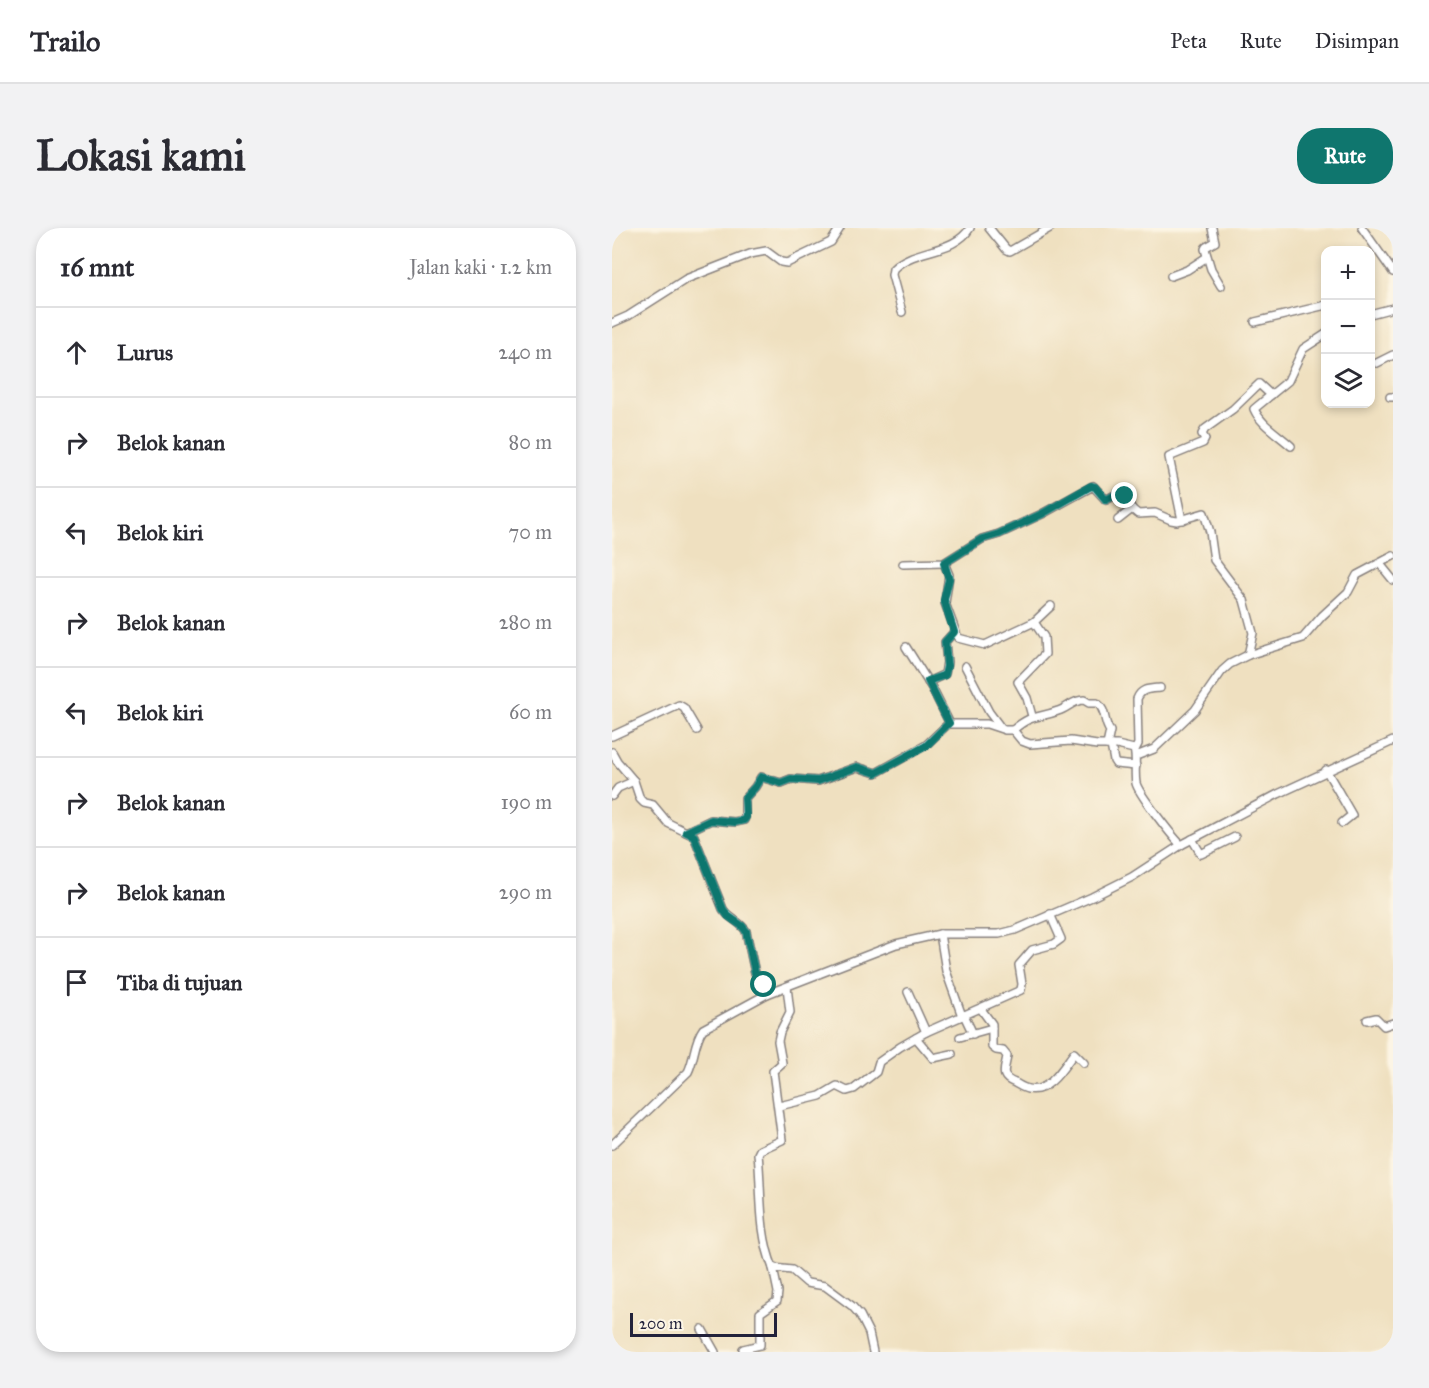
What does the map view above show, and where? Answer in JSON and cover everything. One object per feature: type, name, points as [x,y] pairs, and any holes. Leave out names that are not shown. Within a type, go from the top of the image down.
[{"type":"street","points":[[612,323],[628,316],[686,279],[750,254],[766,251],[781,262],[787,263],[831,242],[840,228]]},
{"type":"street","points":[[902,312],[892,275],[893,268],[900,263],[948,245],[964,236],[970,228]]},
{"type":"street","points":[[989,228],[1010,251],[1050,228]]},
{"type":"street","points":[[1212,228],[1215,242],[1206,247],[1207,257],[1221,286]]},
{"type":"street","points":[[1362,228],[1393,272]]},
{"type":"street","points":[[1171,276],[1187,270],[1207,257]]},
{"type":"street","points":[[1255,322],[1321,306]]},
{"type":"street","points":[[1375,313],[1393,308]]},
{"type":"street","points":[[1291,446],[1261,422],[1254,409],[1290,378],[1302,351],[1321,338]]},
{"type":"street","points":[[1377,363],[1393,355]]},
{"type":"street","points":[[1182,520],[1169,456],[1203,443],[1205,439],[1202,434],[1205,429],[1233,409],[1260,384],[1271,395]]},
{"type":"street","points":[[903,564],[944,563],[982,539],[999,534],[1042,514],[1093,486],[1106,500],[1122,493],[1132,510],[1138,514],[1155,513],[1171,520],[1182,520],[1204,514],[1214,560],[1244,600],[1252,633],[1248,655]]},
{"type":"street","points":[[1118,520],[1132,510]]},
{"type":"street","points":[[1013,730],[1022,741],[1030,744],[1071,741],[1109,745],[1135,753],[1150,751],[1198,707],[1226,667],[1248,655],[1306,636],[1322,616],[1348,592],[1357,575],[1393,556]]},
{"type":"street","points":[[944,563],[949,579],[944,600],[954,632],[959,639],[986,645],[1034,622],[1051,606]]},
{"type":"street","points":[[1380,564],[1393,580]]},
{"type":"street","points":[[1032,716],[1027,698],[1018,682],[1045,654],[1044,637],[1034,622]]},
{"type":"street","points":[[928,681],[945,675],[947,662],[945,642],[954,632]]},
{"type":"street","points":[[906,647],[928,681],[949,723]]},
{"type":"street","points":[[965,666],[989,712],[1003,729]]},
{"type":"street","points":[[1160,688],[1143,690],[1137,699],[1138,744],[1135,753],[1138,788],[1163,826],[1181,845]]},
{"type":"street","points":[[686,832],[711,820],[735,822],[744,820],[746,817],[745,798],[761,777],[781,783],[791,779],[818,781],[857,767],[876,773],[926,746],[949,723],[987,724],[1013,730],[1032,716],[1058,711],[1077,700],[1084,699],[1089,703],[1097,703],[1104,710],[1106,725],[1110,731],[1109,745],[1116,764],[1136,766]]},
{"type":"street","points":[[612,736],[680,705],[697,730]]},
{"type":"street","points":[[612,1145],[688,1072],[701,1031],[767,994],[896,944],[940,934],[1004,934],[1092,897],[1132,877],[1192,839],[1326,770],[1393,741]]},
{"type":"street","points":[[612,752],[634,782],[638,797],[653,805],[668,824],[694,836],[725,913],[746,931],[755,973],[764,985],[767,994]]},
{"type":"street","points":[[1326,770],[1352,815],[1342,823]]},
{"type":"street","points":[[612,796],[618,788],[634,782]]},
{"type":"street","points":[[1192,839],[1201,854],[1235,837]]},
{"type":"street","points":[[779,1106],[820,1096],[837,1086],[847,1091],[854,1089],[876,1072],[879,1062],[926,1032],[1021,990],[1019,965],[1032,950],[1054,944],[1061,939],[1050,915]]},
{"type":"street","points":[[940,934],[946,971],[963,1016],[973,1034]]},
{"type":"street","points":[[742,1351],[760,1345],[760,1313],[777,1301],[778,1292],[762,1228],[758,1154],[760,1150],[782,1141],[773,1071],[782,1062],[778,1041],[790,1012],[787,987]]},
{"type":"street","points":[[908,992],[926,1032]]},
{"type":"street","points":[[981,1009],[991,1022],[992,1047],[1003,1051],[1007,1056],[1005,1079],[1027,1089],[1040,1088],[1056,1077],[1074,1053],[1084,1063]]},
{"type":"street","points":[[1367,1020],[1376,1018],[1384,1026],[1393,1023]]},
{"type":"street","points":[[960,1037],[992,1028]]},
{"type":"street","points":[[916,1038],[935,1059],[952,1054]]},
{"type":"street","points":[[773,1268],[792,1270],[805,1282],[825,1286],[853,1307],[869,1333],[873,1352]]},
{"type":"street","points":[[702,1329],[715,1352]]},
{"type":"route","points":[[764,985],[755,973],[746,931],[725,913],[694,836],[686,832],[711,820],[735,822],[744,820],[746,817],[745,798],[761,777],[781,783],[791,779],[818,781],[857,767],[870,773],[876,773],[926,746],[949,723],[928,681],[945,675],[947,666],[945,642],[954,632],[944,600],[949,579],[944,563],[982,539],[999,534],[1042,514],[1091,486],[1095,487],[1106,500],[1119,493],[1125,496]]}]
